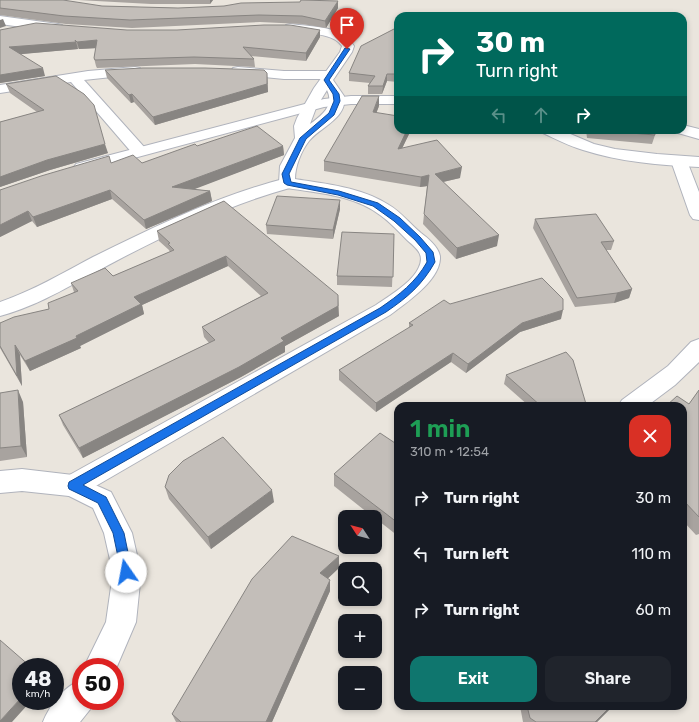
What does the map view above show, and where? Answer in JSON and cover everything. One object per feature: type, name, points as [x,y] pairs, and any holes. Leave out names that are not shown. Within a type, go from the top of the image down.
[{"type":"street","points":[[0,20],[73,30]]},
{"type":"street","points":[[0,33],[36,26]]},
{"type":"street","points":[[276,28],[321,32],[342,38],[346,42],[347,49],[307,112],[302,127],[303,138]]},
{"type":"street","points":[[0,89],[114,72],[148,71]]},
{"type":"street","points":[[222,71],[328,78]]},
{"type":"street","points":[[74,77],[139,151]]},
{"type":"street","points":[[287,183],[286,174],[303,138],[334,108],[336,94],[328,78]]},
{"type":"street","points":[[65,172],[139,151],[264,119],[391,100]]},
{"type":"street","points":[[687,131],[699,134]]},
{"type":"street","points":[[558,134],[587,146],[605,151],[649,159],[699,162]]},
{"type":"street","points":[[679,161],[699,215]]},
{"type":"street","points":[[0,309],[33,295],[184,220],[254,193],[287,183],[361,199],[385,210],[417,238],[429,252],[431,262],[428,270],[413,287],[383,310],[73,486]]},
{"type":"street","points":[[635,402],[669,376],[699,348]]},
{"type":"street","points":[[0,482],[22,480],[73,486],[102,500],[118,533],[126,572],[121,622],[105,658]]},
{"type":"street","points":[[59,722],[72,707]]},
{"type":"building","points":[[0,0],[63,0],[102,6],[178,8],[224,6],[241,3],[300,2],[301,0],[338,1],[325,21],[302,16],[259,15],[130,20],[64,16],[0,8]]},
{"type":"building","points":[[36,23],[127,30],[177,30],[290,25],[320,30],[306,53],[243,47],[254,59],[194,57],[95,60],[97,40],[77,42],[75,40],[76,42],[9,47],[43,68],[0,75],[0,30]]},
{"type":"building","points":[[394,29],[394,74],[387,74],[383,86],[368,86],[375,76],[349,73],[361,46]]},
{"type":"building","points":[[143,68],[264,70],[267,73],[267,84],[153,117],[132,94],[129,95],[105,70]]},
{"type":"building","points":[[56,76],[84,94],[94,105],[105,144],[47,160],[0,177],[0,122],[44,110],[6,84]]},
{"type":"building","points":[[362,96],[379,96],[373,112],[394,115],[394,134],[405,134],[398,149],[437,140],[462,167],[435,174],[499,235],[457,248],[424,214],[429,175],[421,177],[324,161]]},
{"type":"building","points":[[257,126],[283,146],[172,187],[210,191],[144,220],[110,190],[33,217],[28,211],[0,225],[0,190],[109,156],[111,163],[133,155],[142,163],[195,144],[197,146]]},
{"type":"building","points":[[277,196],[340,200],[333,230],[266,225]]},
{"type":"building","points":[[224,201],[338,295],[338,306],[281,338],[284,341],[239,367],[79,448],[59,415],[215,340],[202,327],[268,293],[226,256],[134,297],[141,304],[76,336],[77,338],[25,361],[15,345],[17,376],[0,346],[0,323],[14,317],[49,309],[48,303],[78,291],[71,283],[105,268],[113,276],[174,250],[168,244],[170,243],[157,231]]},
{"type":"building","points":[[596,214],[614,241],[601,242],[632,289],[617,293],[577,298],[535,219]]},
{"type":"building","points":[[342,232],[394,234],[393,277],[337,276]]},
{"type":"building","points":[[542,278],[563,299],[563,310],[522,323],[468,364],[453,353],[376,403],[339,370],[413,325],[409,323],[444,300],[450,304]]},
{"type":"building","points":[[566,352],[573,360],[585,402],[536,402],[506,375]]},
{"type":"building","points":[[18,390],[21,446],[0,448],[0,393]]},
{"type":"building","points":[[699,390],[699,517],[687,504],[687,403],[689,404]]},
{"type":"building","points":[[677,396],[686,402],[670,402]]},
{"type":"building","points":[[380,433],[394,442],[394,520],[334,474]]},
{"type":"building","points":[[223,437],[272,490],[208,537],[165,487],[169,475],[183,461]]},
{"type":"building","points":[[292,536],[339,556],[320,573],[330,580],[266,722],[181,722],[172,714],[252,579]]},
{"type":"building","points":[[0,640],[21,658],[12,658],[12,708],[0,721]]},
{"type":"building","points":[[528,710],[607,710],[595,722],[536,722],[530,718]]},
{"type":"route","points":[[126,572],[118,533],[102,500],[73,486],[383,310],[413,287],[428,270],[431,262],[429,252],[417,238],[376,204],[339,193],[287,183],[286,174],[291,160],[303,138],[325,121],[331,114],[337,101],[336,94],[326,80],[347,49]]}]
